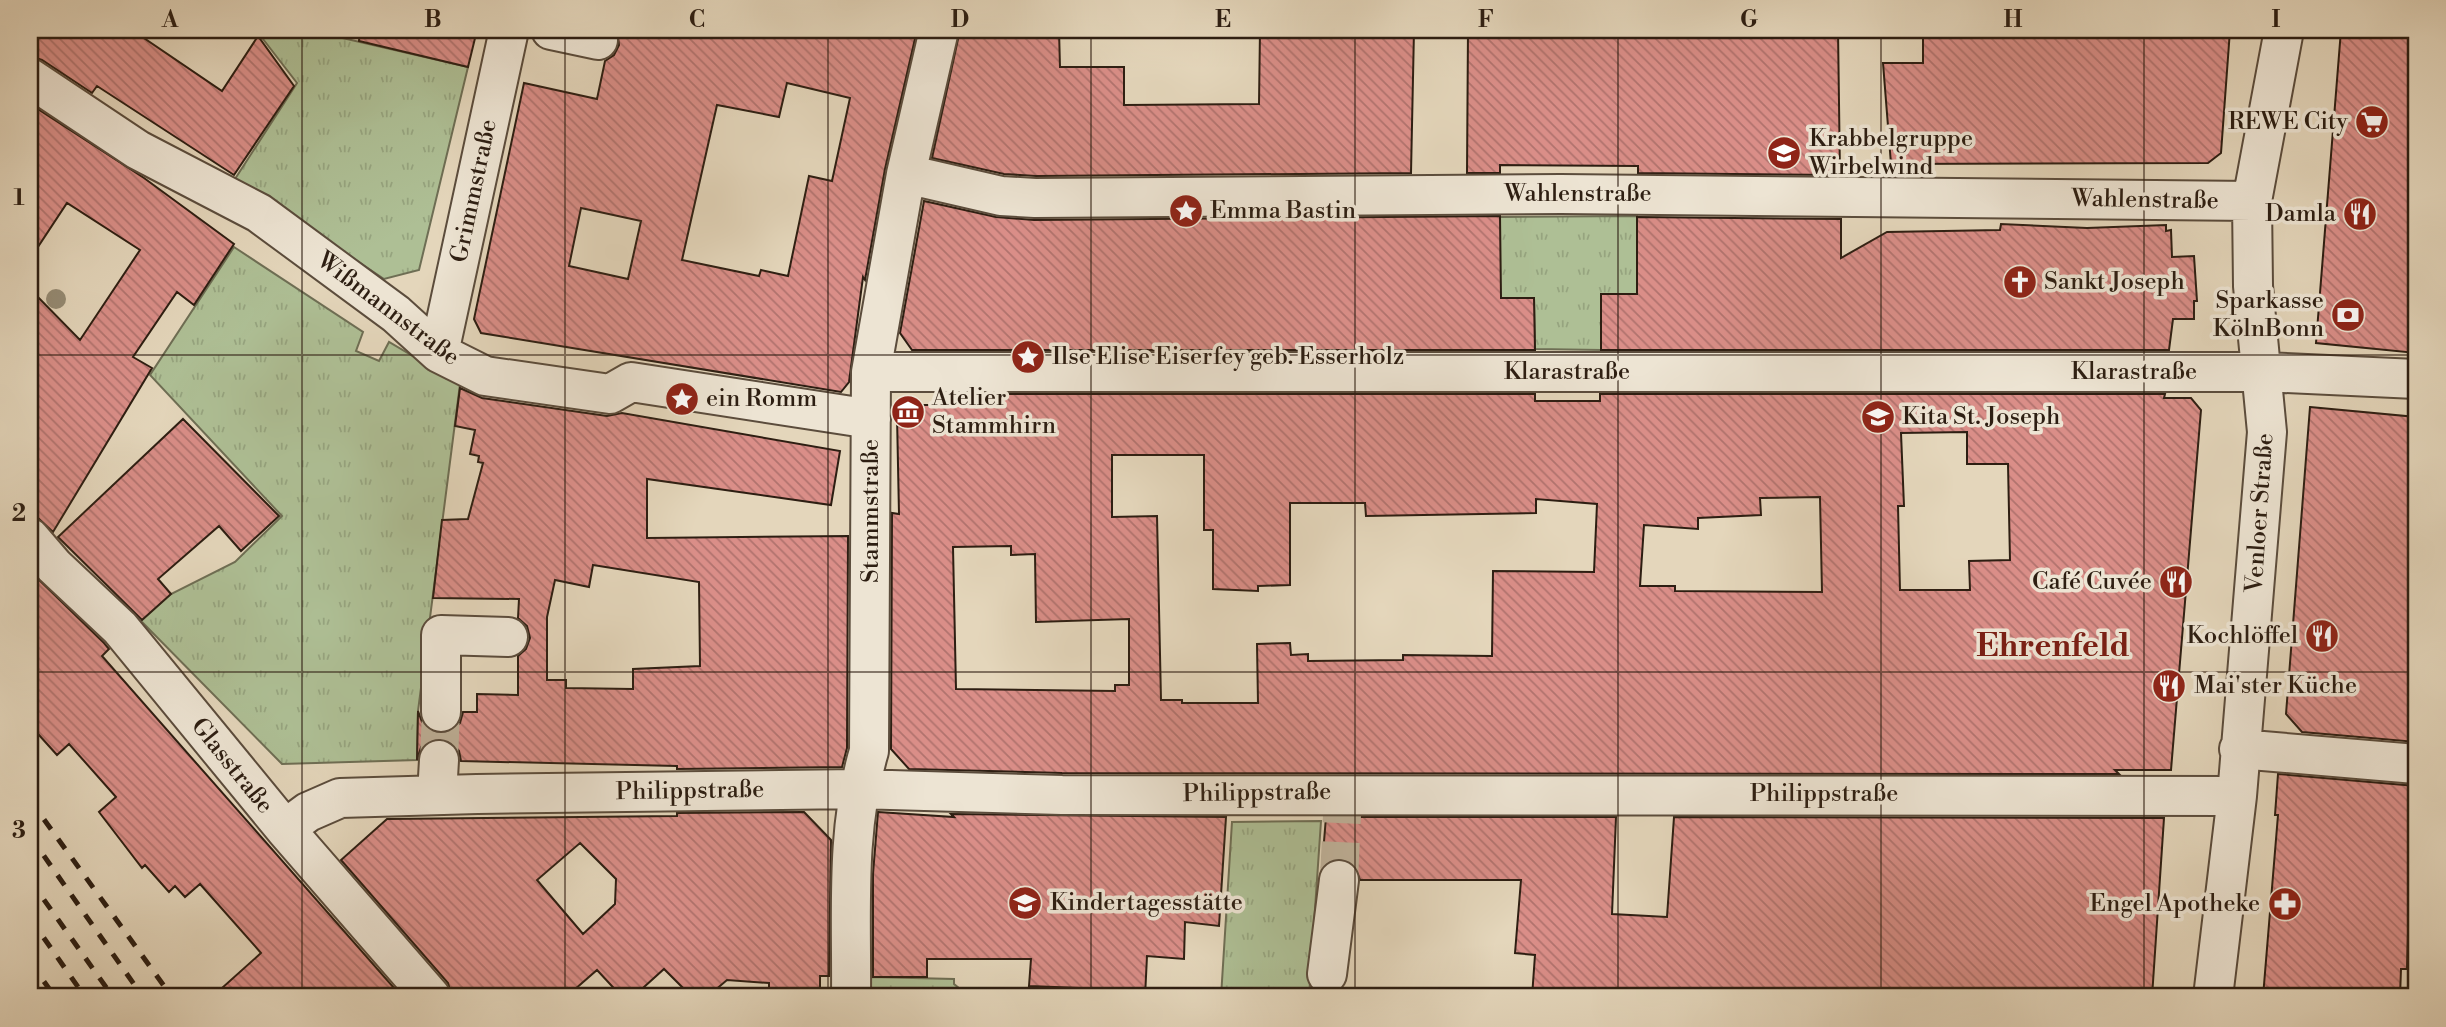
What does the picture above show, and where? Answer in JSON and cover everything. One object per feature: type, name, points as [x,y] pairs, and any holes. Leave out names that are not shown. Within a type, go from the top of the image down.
[{"type":"street","name":"Grimmstraße","points":[[439,353],[509,30]]},
{"type":"street","points":[[551,30],[598,40]]},
{"type":"street","name":"Stammstraße","points":[[851,997],[853,820],[857,789],[869,751],[886,580],[871,419],[871,372],[906,174],[939,30]]},
{"type":"street","name":"Venloer Straße","points":[[2213,997],[2237,796],[2239,749],[2263,511],[2267,432],[2253,286],[2252,201],[2284,30]]},
{"type":"street","name":"Wißmannstraße","points":[[30,78],[138,150],[259,213],[396,314],[439,353],[485,376],[610,394],[631,382],[871,419]]},
{"type":"street","name":"Wahlenstraße","points":[[906,174],[1001,196],[1035,198],[1575,194],[2252,201]]},
{"type":"street","name":"Klarastraße","points":[[871,372],[2263,372],[2416,379]]},
{"type":"street","name":"Glasstraße","points":[[30,538],[54,566],[120,628],[285,829],[431,997]]},
{"type":"street","points":[[441,712],[441,635],[508,637]]},
{"type":"street","points":[[2239,749],[2416,764]]},
{"type":"street","name":"Philippstraße","points":[[285,829],[308,812],[340,798],[438,778],[1341,804],[2237,796]]},
{"type":"street","points":[[1327,974],[1339,880]]},
{"type":"green space","points":[[256,30],[308,30],[468,67],[419,270],[384,279],[235,179],[297,83]]},
{"type":"green space","points":[[1637,216],[1637,294],[1602,294],[1601,350],[1535,349],[1534,298],[1500,299],[1500,217]]},
{"type":"green space","points":[[234,247],[363,332],[356,351],[379,361],[389,342],[460,384],[418,711],[417,760],[282,764],[141,621],[171,594],[235,562],[282,516],[150,375]]},
{"type":"green space","points":[[1321,821],[1309,997],[1221,997],[1232,822]]},
{"type":"green space","points":[[871,977],[954,979],[954,984],[970,997],[871,997]]},
{"type":"building","points":[[30,30],[132,30],[222,91],[258,36],[294,86],[234,175],[97,86],[92,93],[42,60],[30,56]]},
{"type":"building","points":[[360,30],[477,30],[468,67],[359,41]]},
{"type":"building","points":[[617,30],[917,30],[885,169],[865,280],[863,277],[849,382],[841,392],[481,333],[474,319],[524,83],[597,99],[605,61],[614,55],[619,45]],"holes":[[[787,83],[850,98],[832,181],[809,176],[788,276],[761,270],[759,276],[682,260],[717,105],[779,117]],[[581,208],[641,221],[628,279],[569,266]]]},
{"type":"building","points":[[960,30],[1059,30],[1060,67],[1124,67],[1124,105],[1259,104],[1260,30],[1414,30],[1411,173],[1036,176],[1004,174],[932,158]]},
{"type":"building","points":[[1468,30],[1838,30],[1840,175],[1638,173],[1638,166],[1500,165],[1500,173],[1467,173]]},
{"type":"building","points":[[1923,30],[2230,30],[2221,153],[2208,163],[1891,164],[1883,63],[1923,63]]},
{"type":"building","points":[[2341,30],[2416,30],[2416,353],[2316,343]]},
{"type":"building","points":[[30,104],[144,178],[234,244],[194,305],[177,292],[133,357],[152,368],[53,532],[38,518],[30,517],[30,289],[80,340],[140,250],[67,203],[30,259]]},
{"type":"building","points":[[924,201],[996,217],[1034,220],[1500,216],[1501,298],[1534,298],[1535,350],[912,350],[900,333]]},
{"type":"building","points":[[1637,217],[1841,219],[1841,258],[1887,232],[2000,230],[2001,224],[2087,228],[2166,225],[2166,231],[2171,230],[2172,257],[2194,256],[2197,301],[2194,301],[2194,319],[2173,319],[2169,350],[1601,350],[1601,294],[1637,294]]},
{"type":"building","points":[[460,388],[482,398],[607,416],[622,413],[840,451],[831,505],[647,479],[647,538],[848,536],[847,748],[842,767],[677,769],[677,766],[461,761],[459,751],[452,742],[440,738],[430,740],[421,747],[417,760],[418,711],[422,722],[430,731],[442,734],[451,731],[460,723],[463,712],[477,712],[477,694],[518,695],[518,656],[526,649],[530,638],[527,626],[518,618],[519,599],[433,598],[442,520],[468,519],[483,463],[478,462],[479,456],[470,454],[475,430],[455,426]],"holes":[[[593,565],[699,582],[700,666],[633,669],[633,689],[566,688],[566,680],[547,680],[547,617],[555,580],[589,587]]]},
{"type":"building","points":[[944,394],[1535,394],[1535,401],[1600,401],[1600,394],[2165,394],[2164,398],[2191,398],[2201,410],[2171,770],[2115,770],[2119,774],[1062,773],[909,769],[891,749],[892,513],[899,514],[897,416],[907,405],[953,405]],"holes":[[[1967,432],[1967,464],[2008,464],[2010,560],[1969,561],[1970,590],[1900,590],[1898,506],[1904,506],[1901,433]],[[1112,455],[1204,455],[1204,530],[1213,530],[1213,589],[1258,591],[1258,586],[1290,585],[1290,503],[1365,503],[1366,516],[1536,513],[1536,499],[1597,504],[1594,572],[1493,571],[1492,656],[1403,655],[1403,660],[1308,661],[1308,654],[1291,655],[1290,643],[1257,644],[1258,703],[1182,703],[1182,700],[1161,700],[1157,516],[1112,517]],[[1820,497],[1822,592],[1675,591],[1675,586],[1640,586],[1644,525],[1698,529],[1698,518],[1761,515],[1760,498]],[[1011,546],[1011,555],[1035,554],[1036,622],[1129,619],[1129,685],[1115,685],[1115,691],[956,689],[953,547]]]},
{"type":"building","points":[[2310,407],[2416,417],[2416,742],[2302,732],[2286,714]]},
{"type":"building","points":[[183,419],[279,516],[241,551],[219,526],[158,579],[171,594],[142,620],[58,537]]},
{"type":"building","points":[[30,571],[104,643],[109,649],[102,656],[402,997],[212,997],[261,953],[200,884],[185,897],[175,886],[169,892],[145,865],[142,868],[99,812],[116,797],[69,744],[57,755],[30,725]]},
{"type":"building","points":[[2278,774],[2416,786],[2416,935],[2408,934],[2407,969],[2401,969],[2400,997],[2263,997],[2278,815],[2275,815]]},
{"type":"building","points":[[804,812],[831,840],[829,976],[820,976],[820,997],[769,997],[769,983],[727,980],[707,997],[692,997],[664,969],[633,997],[622,997],[597,970],[566,997],[452,997],[448,983],[341,860],[387,819],[677,816],[677,813]],"holes":[[[580,843],[616,879],[615,904],[583,934],[537,880]]]},
{"type":"building","points":[[878,812],[954,817],[951,814],[1226,817],[1219,926],[1185,922],[1184,959],[1147,956],[1145,997],[1079,997],[1079,988],[1029,986],[1031,959],[927,959],[927,977],[873,977],[873,874]]},
{"type":"building","points":[[1326,817],[1616,817],[1612,914],[1667,917],[1674,817],[2164,818],[2152,997],[1532,997],[1535,955],[1515,953],[1521,880],[1360,880],[1353,863],[1342,858],[1331,860],[1322,866]]},
{"type":"tunnel","points":[[439,760],[441,712]]},
{"type":"tunnel","points":[[1339,880],[1342,815]]},
{"type":"railway","points":[[30,800],[172,997]]},
{"type":"railway","points":[[30,836],[143,997]]},
{"type":"railway","points":[[30,880],[113,997]]},
{"type":"railway","points":[[30,918],[85,997]]},
{"type":"railway","points":[[30,962],[55,997]]},
{"type":"place","name":"REWE City","points":[[2372,122]]},
{"type":"place","name":"Krabbelgruppe Wirbelwind","points":[[1784,153]]},
{"type":"place","name":"Emma Bastin","points":[[1186,211]]},
{"type":"place","name":"Damla","points":[[2360,214]]},
{"type":"place","name":"Sankt Joseph","points":[[2020,282]]},
{"type":"place","name":"Sparkasse KölnBonn","points":[[2348,315]]},
{"type":"place","name":"Ilse Elise Eiserfey geb. Esserholz","points":[[1028,357]]},
{"type":"place","name":"ein Romm","points":[[682,399]]},
{"type":"place","name":"Atelier Stammhirn","points":[[908,412]]},
{"type":"place","name":"Kita St. Joseph","points":[[1878,417]]},
{"type":"place","name":"Café Cuvée","points":[[2176,582]]},
{"type":"place","name":"Kochlöffel","points":[[2322,636]]},
{"type":"place","name":"Mai'ster Küche","points":[[2169,686]]},
{"type":"place","name":"Kindertagesstätte","points":[[1025,903]]},
{"type":"place","name":"Engel Apotheke","points":[[2285,904]]},
{"type":"district","name":"Ehrenfeld","points":[[2053,646]]}]
